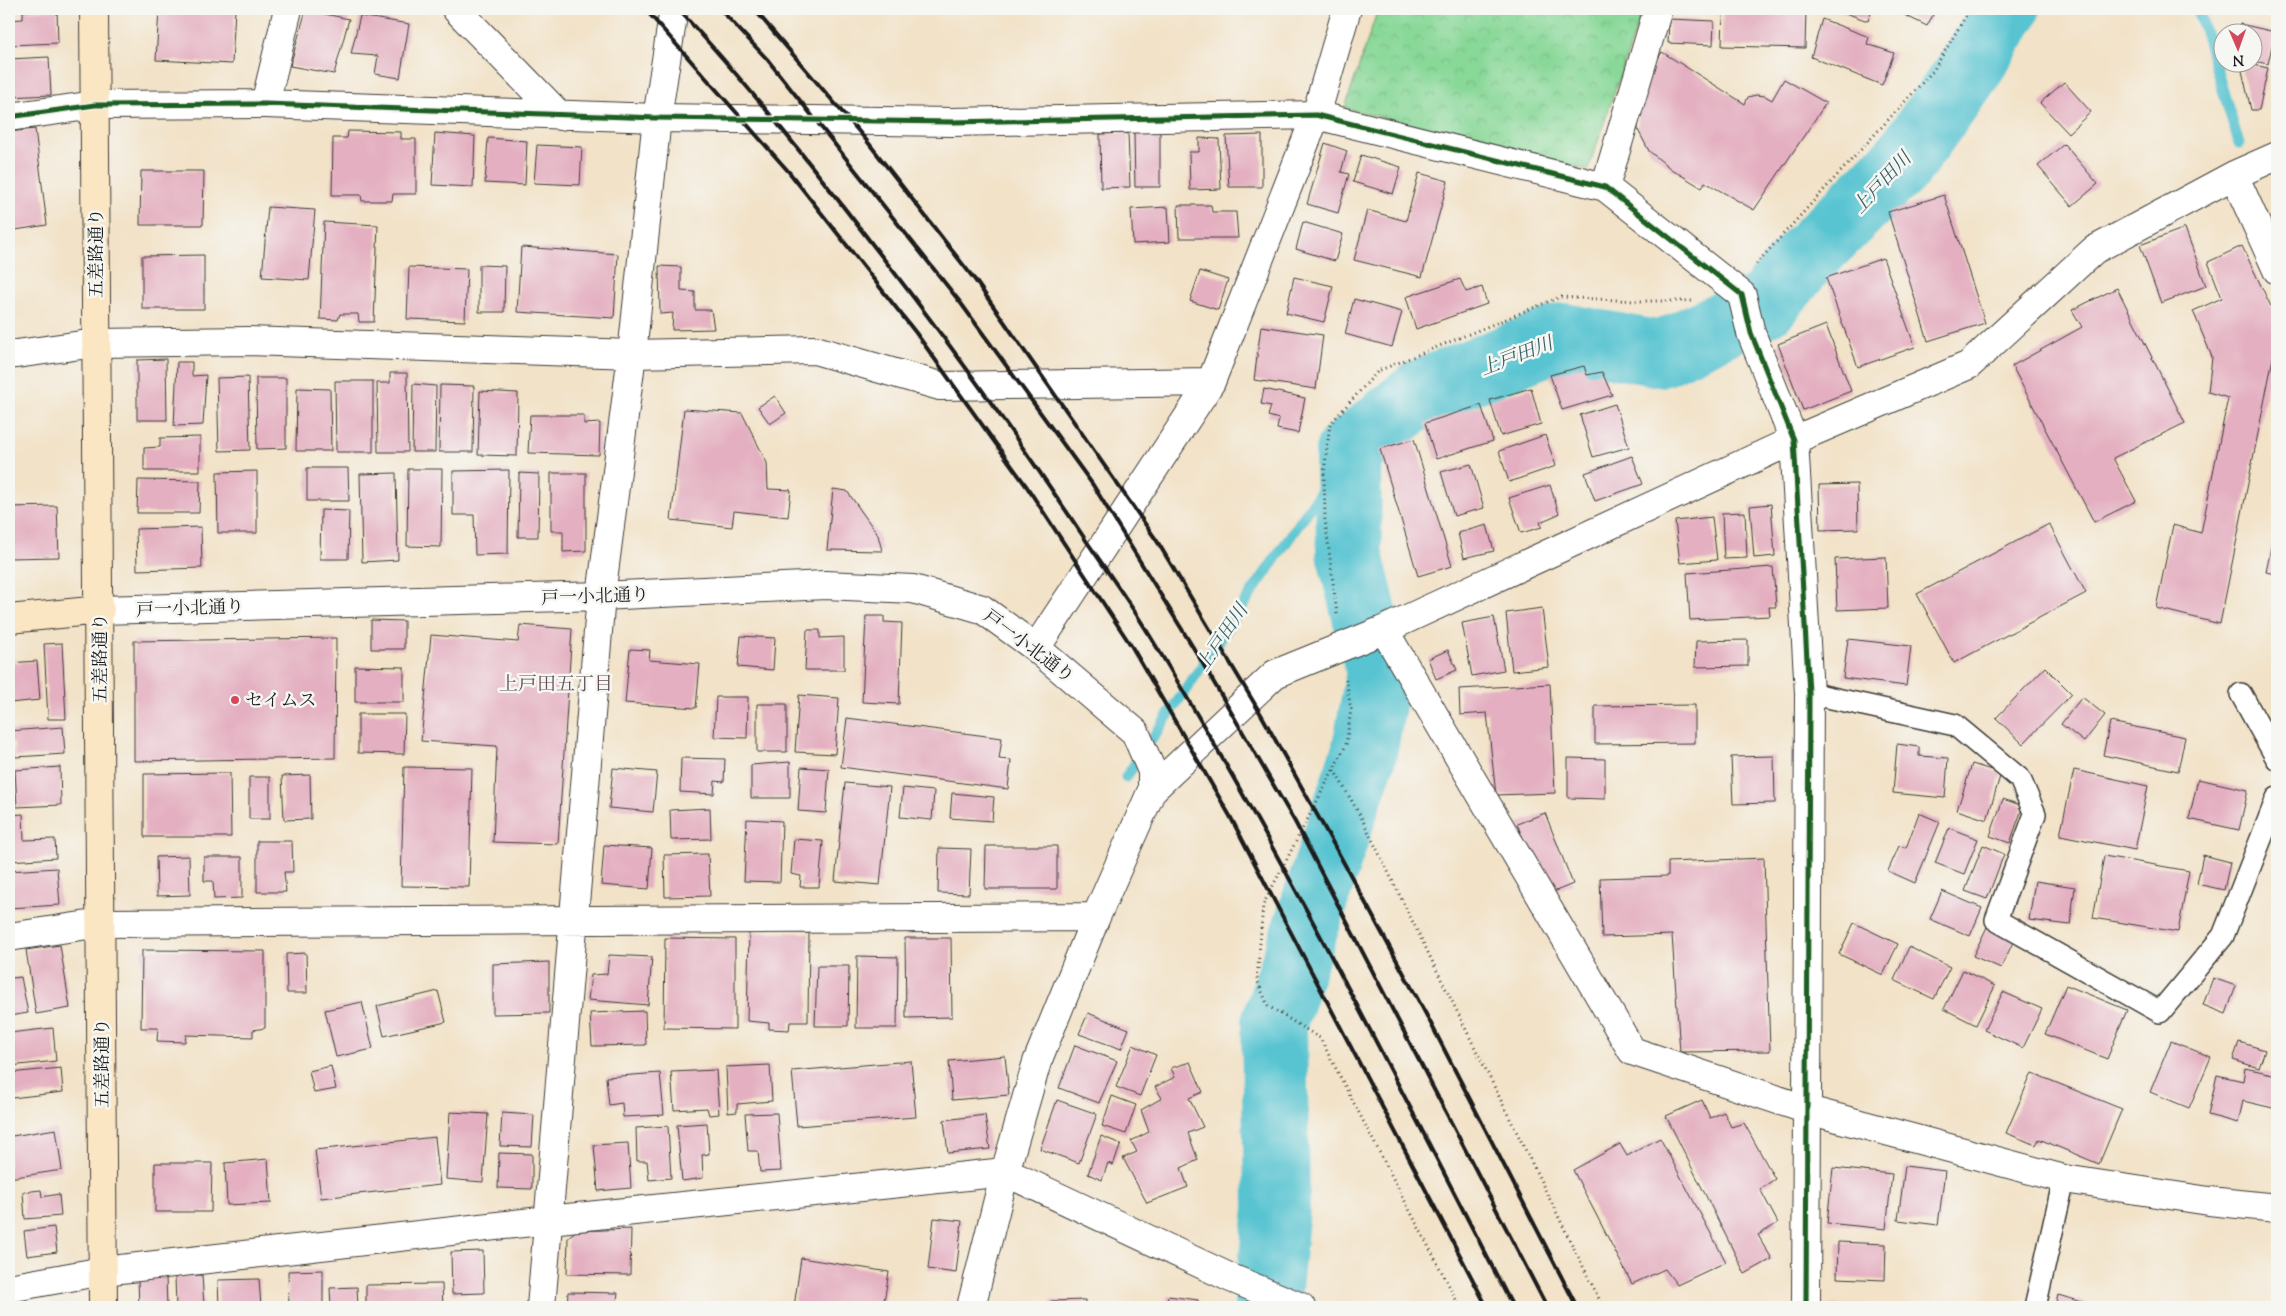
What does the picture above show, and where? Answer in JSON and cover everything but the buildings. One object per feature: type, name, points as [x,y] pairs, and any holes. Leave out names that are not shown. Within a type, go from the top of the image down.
[{"type":"main road","name":"五差路通り","points":[[94,9],[100,610],[103,1307]]},
{"type":"main road","name":"戸一小北通り","points":[[9,619],[100,610]]},
{"type":"street","points":[[265,104],[288,9]]},
{"type":"street","points":[[456,9],[560,116]]},
{"type":"street","points":[[541,1307],[601,596],[632,354],[657,118],[674,9]]},
{"type":"street","points":[[1036,648],[1211,382],[1316,115],[1348,9]]},
{"type":"street","points":[[1605,188],[1658,9]]},
{"type":"street","points":[[9,117],[95,106],[265,104],[560,116],[952,122],[1316,115],[1605,188],[1742,295],[1751,333],[1794,440],[1809,693],[1806,1307]]},
{"type":"street","points":[[971,1307],[1005,1172],[1037,1062],[1152,780],[1275,674],[1383,631],[1794,440],[1969,365],[2094,250],[2234,175],[2277,156]]},
{"type":"street","points":[[2234,175],[2277,270]]},
{"type":"street","points":[[9,356],[96,343],[248,341],[632,354],[814,350],[940,386],[1211,382]]},
{"type":"street","name":"戸一小北通り","points":[[100,610],[601,596],[825,585],[913,589],[982,609],[1036,648],[1135,732],[1152,780]]},
{"type":"street","points":[[1383,631],[1632,1051],[1808,1110],[2064,1179],[2277,1208]]},
{"type":"street","points":[[9,937],[101,923],[1096,917]]},
{"type":"street","points":[[9,1288],[103,1271],[549,1220],[1005,1172],[1231,1278],[1301,1307]]},
{"type":"lane","points":[[1809,693],[1955,725],[2020,778],[2035,814],[1996,920],[2160,1012],[2224,936],[2277,798]]},
{"type":"lane","points":[[2241,694],[2277,759]]},
{"type":"lane","points":[[2035,1307],[2064,1179]]},
{"type":"path","points":[[1324,472],[1325,519],[1351,710],[1346,745],[1263,905],[1258,980],[1268,1006],[1291,1022],[1320,1038],[1460,1307]]},
{"type":"path","points":[[1334,770],[1342,781],[1603,1307]]},
{"type":"green space","points":[[1378,9],[1643,9],[1588,170],[1345,108]]},
{"type":"waterway","points":[[1267,1307],[1277,1209],[1274,1023],[1364,753],[1379,672],[1349,552],[1348,452],[1423,391],[1563,336],[1661,354],[1767,303],[1804,259],[1902,163],[1969,70],[2007,9]]},
{"type":"waterway","points":[[2198,9],[2239,143]]},
{"type":"waterway","name":"上戸田川","points":[[1126,777],[1348,452]]},
{"type":"railway","points":[[645,9],[789,172],[916,333],[1027,487],[1132,647],[1230,816],[1487,1307]]},
{"type":"railway","points":[[678,9],[780,126],[931,320],[1060,502],[1134,611],[1199,718],[1338,968],[1513,1307]]},
{"type":"railway","points":[[720,9],[767,59],[960,302],[1093,485],[1199,657],[1295,822],[1547,1307]]},
{"type":"railway","points":[[754,9],[867,141],[975,280],[1157,541],[1262,716],[1339,854],[1428,1018],[1577,1307]]},
{"type":"cycle path","points":[[9,117],[95,105],[265,104],[657,118],[952,122],[1316,115],[1605,187],[1742,295],[1751,333],[1794,440],[1809,693],[1806,1307]]},
{"type":"place","name":"セイムス","points":[[235,700]]},
{"type":"district","name":"上戸田五丁目","points":[[556,683]]}]
